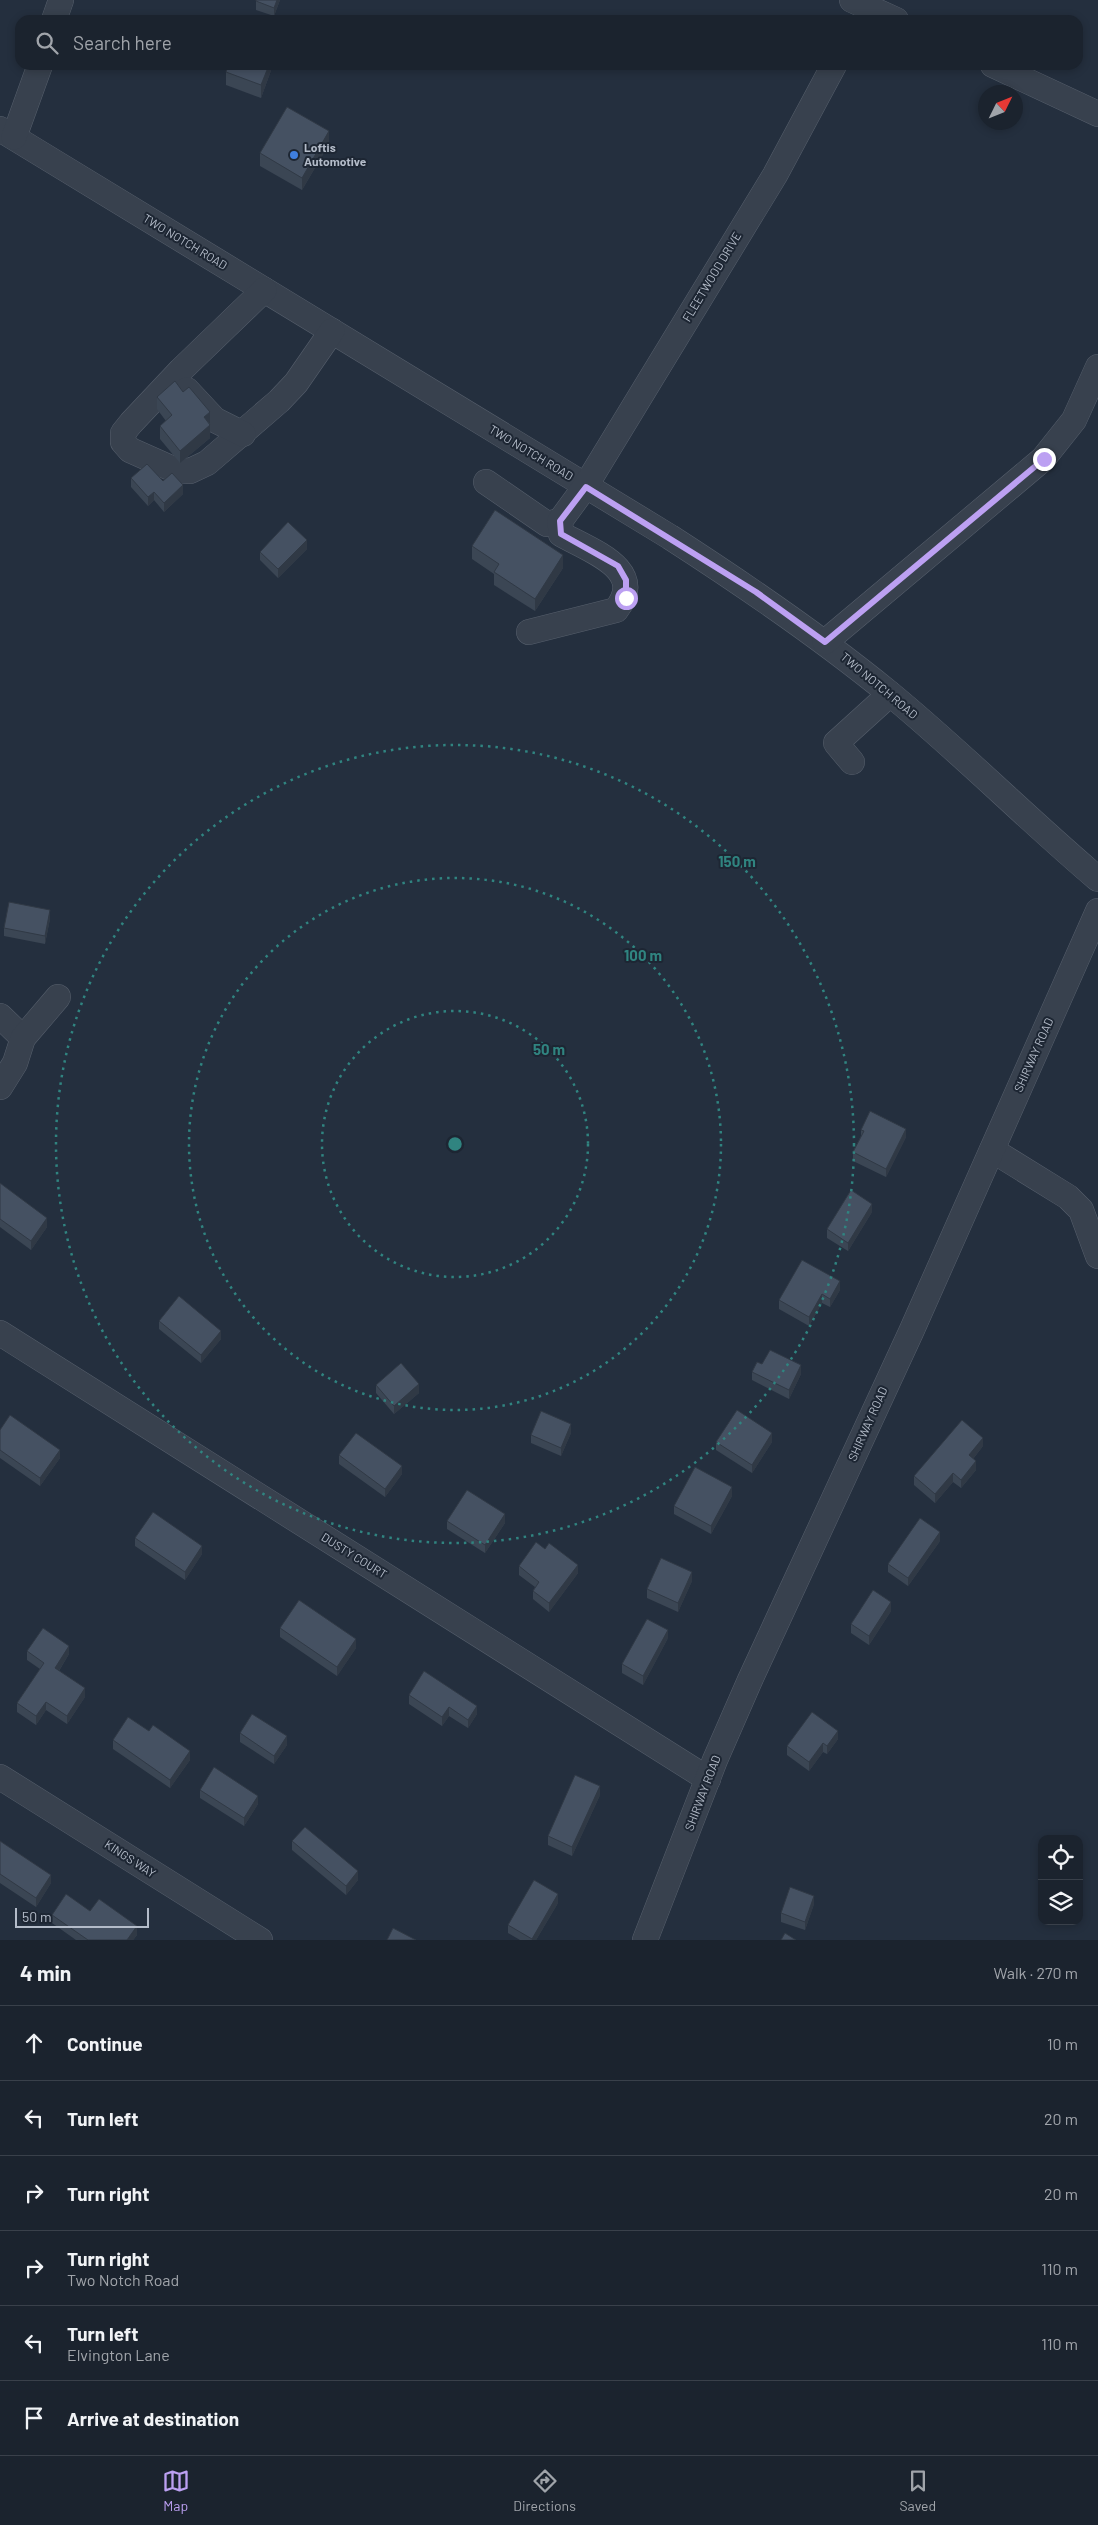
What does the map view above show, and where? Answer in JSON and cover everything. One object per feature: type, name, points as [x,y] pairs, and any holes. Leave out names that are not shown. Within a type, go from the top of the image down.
[{"type":"street","points":[[56,15],[61,0]]},
{"type":"street","points":[[858,9],[879,15]]},
{"type":"street","points":[[7,133],[38,70]]},
{"type":"street","name":"FLEETWOOD DRIVE","points":[[560,521],[586,487],[775,175],[831,70]]},
{"type":"street","points":[[1005,70],[1098,114]]},
{"type":"street","name":"TWO NOTCH ROAD","points":[[7,133],[748,587],[825,642],[890,694],[1098,879]]},
{"type":"street","points":[[264,290],[179,372],[123,433],[123,442],[130,450],[175,470],[190,471],[207,463],[243,434],[296,383],[332,331]]},
{"type":"street","points":[[825,642],[1044,459],[1055,447],[1082,406],[1098,367]]},
{"type":"street","points":[[179,372],[186,389],[215,420],[243,434]]},
{"type":"street","points":[[486,482],[547,524],[560,521],[561,534],[618,566],[626,580],[626,598],[616,610],[529,632]]},
{"type":"street","points":[[852,762],[836,743],[890,694]]},
{"type":"street","name":"SHIRWAY ROAD","points":[[645,1940],[708,1779],[750,1680],[813,1546],[1098,911]]},
{"type":"street","points":[[0,1087],[16,1063],[23,1038],[58,997]]},
{"type":"street","points":[[0,1016],[23,1038]]},
{"type":"street","points":[[992,1150],[1068,1196],[1081,1210],[1098,1256]]},
{"type":"street","name":"DUSTY COURT","points":[[0,1333],[708,1779]]},
{"type":"street","name":"KINGS WAY","points":[[0,1777],[260,1940]]},
{"type":"building","points":[[256,0],[277,0],[274,8]]},
{"type":"building","points":[[227,70],[267,70],[261,85],[226,72]]},
{"type":"building","name":"Loftis Automotive","points":[[287,107],[329,131],[302,178],[260,153]]},
{"type":"building","points":[[175,381],[183,392],[189,387],[210,412],[204,417],[210,425],[180,451],[160,426],[172,415],[157,397]]},
{"type":"building","points":[[147,464],[163,481],[172,473],[183,485],[164,503],[154,492],[148,497],[131,478]]},
{"type":"building","points":[[495,510],[563,555],[535,599],[494,572],[499,564],[472,546]]},
{"type":"building","points":[[288,522],[307,540],[278,569],[260,552]]},
{"type":"building","points":[[9,902],[50,910],[45,936],[4,928]]},
{"type":"building","points":[[870,1111],[906,1129],[886,1169],[853,1152],[864,1131],[861,1130]]},
{"type":"building","points":[[0,1183],[47,1218],[31,1241],[0,1219]]},
{"type":"building","points":[[851,1190],[872,1204],[848,1243],[827,1229]]},
{"type":"building","points":[[802,1260],[840,1281],[830,1299],[822,1294],[809,1317],[779,1300]]},
{"type":"building","points":[[179,1296],[221,1331],[201,1355],[159,1321]]},
{"type":"building","points":[[770,1350],[801,1365],[789,1390],[752,1372],[757,1362],[762,1364]]},
{"type":"building","points":[[401,1363],[419,1384],[394,1406],[376,1385]]},
{"type":"building","points":[[737,1410],[772,1433],[752,1465],[716,1442]]},
{"type":"building","points":[[541,1411],[571,1424],[561,1448],[531,1435]]},
{"type":"building","points":[[10,1415],[60,1450],[40,1478],[0,1450],[0,1430]]},
{"type":"building","points":[[962,1420],[983,1438],[969,1455],[976,1461],[961,1480],[953,1473],[935,1494],[914,1476]]},
{"type":"building","points":[[356,1433],[402,1466],[385,1489],[339,1455]]},
{"type":"building","points":[[695,1467],[732,1487],[711,1526],[674,1506]]},
{"type":"building","points":[[467,1490],[505,1514],[485,1545],[447,1521]]},
{"type":"building","points":[[153,1512],[202,1546],[185,1572],[135,1538]]},
{"type":"building","points":[[920,1518],[940,1532],[908,1578],[888,1564]]},
{"type":"building","points":[[536,1542],[545,1549],[549,1543],[578,1565],[549,1603],[533,1591],[539,1582],[519,1566]]},
{"type":"building","points":[[661,1558],[692,1572],[678,1603],[647,1589]]},
{"type":"building","points":[[873,1590],[891,1602],[869,1636],[851,1624]]},
{"type":"building","points":[[299,1600],[356,1639],[337,1667],[280,1628]]},
{"type":"building","points":[[647,1619],[668,1630],[643,1676],[622,1664]]},
{"type":"building","points":[[43,1628],[69,1646],[55,1668],[85,1688],[67,1716],[46,1702],[36,1716],[17,1703],[44,1663],[27,1651]]},
{"type":"building","points":[[424,1671],[477,1706],[468,1720],[449,1707],[442,1717],[409,1695]]},
{"type":"building","points":[[812,1712],[838,1731],[827,1746],[823,1743],[809,1762],[787,1746]]},
{"type":"building","points":[[252,1714],[287,1736],[274,1756],[240,1733]]},
{"type":"building","points":[[128,1717],[149,1731],[153,1725],[190,1751],[170,1780],[113,1740]]},
{"type":"building","points":[[214,1767],[258,1796],[244,1818],[200,1790]]},
{"type":"building","points":[[575,1775],[600,1786],[572,1847],[548,1836]]},
{"type":"building","points":[[305,1827],[358,1871],[346,1886],[292,1841]]},
{"type":"building","points":[[0,1841],[51,1875],[36,1898],[0,1874]]},
{"type":"building","points":[[534,1880],[558,1894],[532,1939],[508,1925]]},
{"type":"building","points":[[790,1887],[814,1896],[805,1922],[781,1913]]},
{"type":"building","points":[[66,1894],[90,1911],[99,1899],[137,1926],[127,1940],[88,1940],[52,1915]]},
{"type":"building","points":[[393,1928],[416,1940],[387,1940]]},
{"type":"building","points":[[785,1933],[796,1940],[781,1940]]},
{"type":"place","name":"Loftis Automotive","points":[[294,155]]},
{"type":"route","points":[[626,598],[626,580],[618,566],[561,534],[560,521],[586,487],[670,537],[756,592],[825,642],[1044,459]]}]
